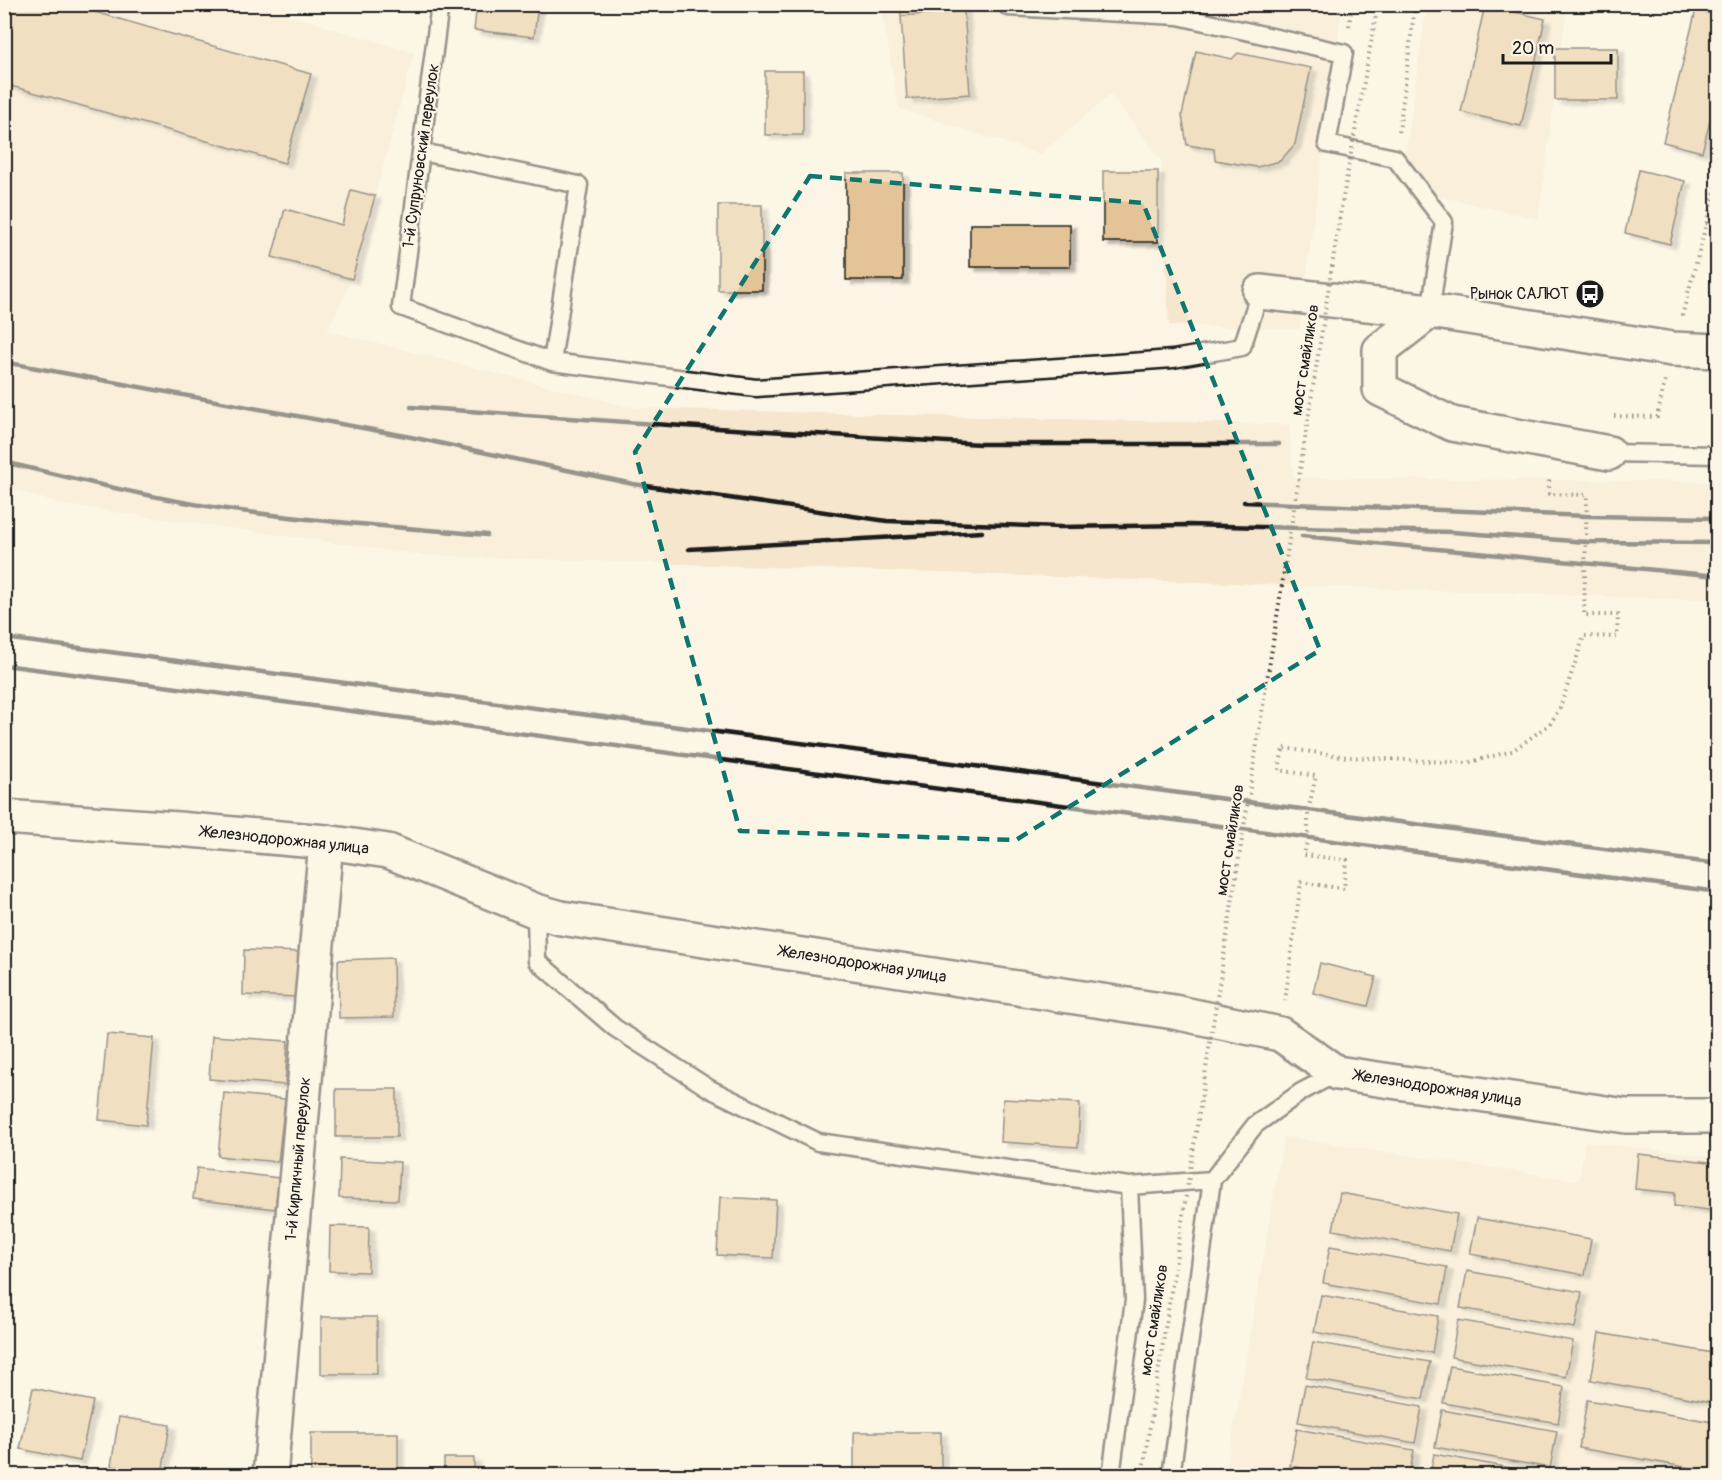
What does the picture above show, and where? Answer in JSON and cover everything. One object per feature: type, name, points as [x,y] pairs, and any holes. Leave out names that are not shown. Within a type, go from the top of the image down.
[{"type":"street","points":[[1260,292],[1430,311],[1672,349],[1718,351]]},
{"type":"street","points":[[1430,311],[1380,350],[1380,389],[1452,424],[1609,453]]},
{"type":"street","name":"Железнодорожная улица","points":[[4,817],[326,842],[388,851],[561,918],[1174,1012],[1280,1034],[1337,1072],[1626,1116],[1718,1116]]},
{"type":"street","name":"1-й Кирпичный переулок","points":[[270,1476],[326,842]]},
{"type":"lane","name":"1-й Супруновский переулок","points":[[441,4],[401,307],[552,362]]},
{"type":"lane","points":[[1008,7],[1178,16],[1344,53],[1327,144],[1395,158],[1444,222],[1430,311]]},
{"type":"lane","points":[[422,153],[579,185],[552,362],[756,388],[1173,359],[1242,347],[1260,292]]},
{"type":"lane","points":[[1609,453],[1718,455]]},
{"type":"lane","points":[[537,910],[537,961],[615,1028],[710,1089],[818,1142],[1129,1186],[1212,1180]]},
{"type":"lane","points":[[1171,1476],[1212,1180],[1255,1125],[1301,1092],[1337,1072]]},
{"type":"lane","points":[[1112,1476],[1134,1300],[1129,1186]]},
{"type":"path","name":"мост смайликов","points":[[1142,1476],[1341,209],[1378,4]]},
{"type":"path","points":[[1395,158],[1415,4]]},
{"type":"path","points":[[1521,4],[1553,11],[1597,4]]},
{"type":"path","points":[[1612,416],[1657,417],[1672,349],[1718,180]]},
{"type":"path","points":[[1706,223],[1718,226]]},
{"type":"path","points":[[1280,1034],[1301,882],[1344,889],[1347,860],[1304,855],[1308,837],[1308,811],[1316,776],[1279,770],[1283,748],[1348,757],[1467,763],[1512,751],[1550,724],[1560,708],[1584,636],[1617,637],[1618,615],[1584,615],[1587,495],[1549,494],[1550,471]]},
{"type":"highlighted area","points":[[810,176],[1143,203],[1320,650],[1016,840],[740,831],[635,452]]},
{"type":"shaded area","points":[[4,5],[254,5],[414,53],[352,279],[327,331],[633,408],[1289,425],[1293,478],[1717,482],[1717,600],[423,555],[66,505],[5,487]]},
{"type":"shaded area","points":[[881,5],[1342,5],[1299,329],[1169,325],[1161,159],[1110,94],[1041,154],[899,108]]},
{"type":"shaded area","points":[[1427,5],[1567,5],[1538,219],[1401,187]]},
{"type":"shaded area","points":[[1284,1137],[1579,1181],[1585,1142],[1717,1157],[1717,1475],[1226,1476]]},
{"type":"building","points":[[4,4],[67,4],[311,74],[285,163],[4,84]]},
{"type":"building","points":[[477,4],[538,4],[534,37],[474,30]]},
{"type":"building","points":[[900,4],[964,4],[964,11],[901,16]]},
{"type":"building","points":[[1485,5],[1545,19],[1521,126],[1461,112]]},
{"type":"building","points":[[1696,10],[1718,16],[1718,90],[1702,152],[1663,142]]},
{"type":"building","points":[[964,11],[970,94],[907,99],[901,16]]},
{"type":"building","points":[[1555,48],[1618,48],[1618,100],[1555,100]]},
{"type":"building","points":[[1196,51],[1232,59],[1238,53],[1311,68],[1295,144],[1280,161],[1257,167],[1215,160],[1214,149],[1187,145],[1182,115]]},
{"type":"building","points":[[765,71],[803,71],[803,135],[765,135]]},
{"type":"building","points":[[1639,170],[1685,181],[1670,244],[1625,233]]},
{"type":"building","points":[[1103,171],[1158,171],[1158,242],[1103,242]]},
{"type":"building","points":[[846,173],[903,173],[903,280],[846,280]]},
{"type":"building","points":[[351,190],[375,196],[352,279],[272,257],[285,209],[342,225]]},
{"type":"building","points":[[718,205],[762,205],[762,290],[718,290]]},
{"type":"building","points":[[970,224],[1070,224],[1070,267],[970,267]]},
{"type":"building","points":[[244,950],[302,952],[301,997],[243,995]]},
{"type":"building","points":[[393,958],[394,1017],[339,1018],[338,960]]},
{"type":"building","points":[[1320,963],[1376,977],[1368,1006],[1313,993]]},
{"type":"building","points":[[107,1034],[154,1038],[146,1125],[99,1120]]},
{"type":"building","points":[[212,1036],[288,1041],[285,1085],[209,1079]]},
{"type":"building","points":[[336,1089],[397,1089],[397,1137],[336,1137]]},
{"type":"building","points":[[224,1093],[285,1099],[278,1162],[218,1156]]},
{"type":"building","points":[[1003,1099],[1080,1103],[1078,1147],[1001,1142]]},
{"type":"building","points":[[1638,1154],[1718,1163],[1718,1211],[1674,1206],[1675,1193],[1635,1189]]},
{"type":"building","points":[[340,1159],[400,1162],[398,1200],[339,1198]]},
{"type":"building","points":[[197,1168],[279,1178],[275,1209],[193,1199]]},
{"type":"building","points":[[1340,1193],[1457,1214],[1450,1251],[1333,1230]]},
{"type":"building","points":[[720,1197],[776,1200],[773,1258],[717,1255]]},
{"type":"building","points":[[1477,1218],[1591,1239],[1585,1275],[1470,1254]]},
{"type":"building","points":[[330,1226],[369,1227],[368,1272],[329,1271]]},
{"type":"building","points":[[1330,1246],[1447,1267],[1441,1304],[1323,1283]]},
{"type":"building","points":[[1467,1271],[1582,1292],[1575,1328],[1460,1308]]},
{"type":"building","points":[[1321,1295],[1438,1316],[1432,1353],[1314,1332]]},
{"type":"building","points":[[321,1317],[377,1317],[377,1374],[321,1374]]},
{"type":"building","points":[[1458,1320],[1573,1341],[1566,1377],[1451,1357]]},
{"type":"building","points":[[1599,1333],[1718,1354],[1718,1403],[1591,1380]]},
{"type":"building","points":[[1313,1342],[1430,1362],[1423,1399],[1306,1378]]},
{"type":"building","points":[[1450,1366],[1564,1387],[1558,1423],[1443,1403]]},
{"type":"building","points":[[1305,1385],[1422,1407],[1415,1443],[1298,1422]]},
{"type":"building","points":[[33,1388],[93,1401],[80,1461],[20,1449]]},
{"type":"building","points":[[1587,1400],[1718,1423],[1718,1473],[1579,1448]]},
{"type":"building","points":[[1442,1410],[1557,1431],[1550,1468],[1435,1447]]},
{"type":"building","points":[[119,1417],[170,1425],[162,1474],[111,1466]]},
{"type":"building","points":[[1297,1429],[1414,1450],[1409,1476],[1344,1476],[1290,1466]]},
{"type":"building","points":[[854,1432],[941,1432],[941,1475],[854,1475]]},
{"type":"building","points":[[311,1433],[398,1433],[398,1476],[311,1476]]},
{"type":"building","points":[[1434,1454],[1549,1475],[1430,1476]]},
{"type":"building","points":[[444,1458],[474,1458],[474,1476],[444,1476]]},
{"type":"railway","points":[[4,362],[406,436],[633,484],[887,521],[1060,527],[1189,525],[1452,532],[1586,542],[1718,543]]},
{"type":"railway","points":[[411,407],[980,444],[1279,444]]},
{"type":"railway","points":[[4,462],[192,504],[252,513],[487,535]]},
{"type":"railway","points":[[1244,502],[1587,516],[1718,518]]},
{"type":"railway","points":[[689,549],[982,532]]},
{"type":"railway","points":[[1302,536],[1718,576]]},
{"type":"railway","points":[[4,638],[1718,864]]},
{"type":"railway","points":[[4,665],[1718,892]]},
{"type":"place","name":"Рынок САЛЮТ","points":[[1590,294]]}]
